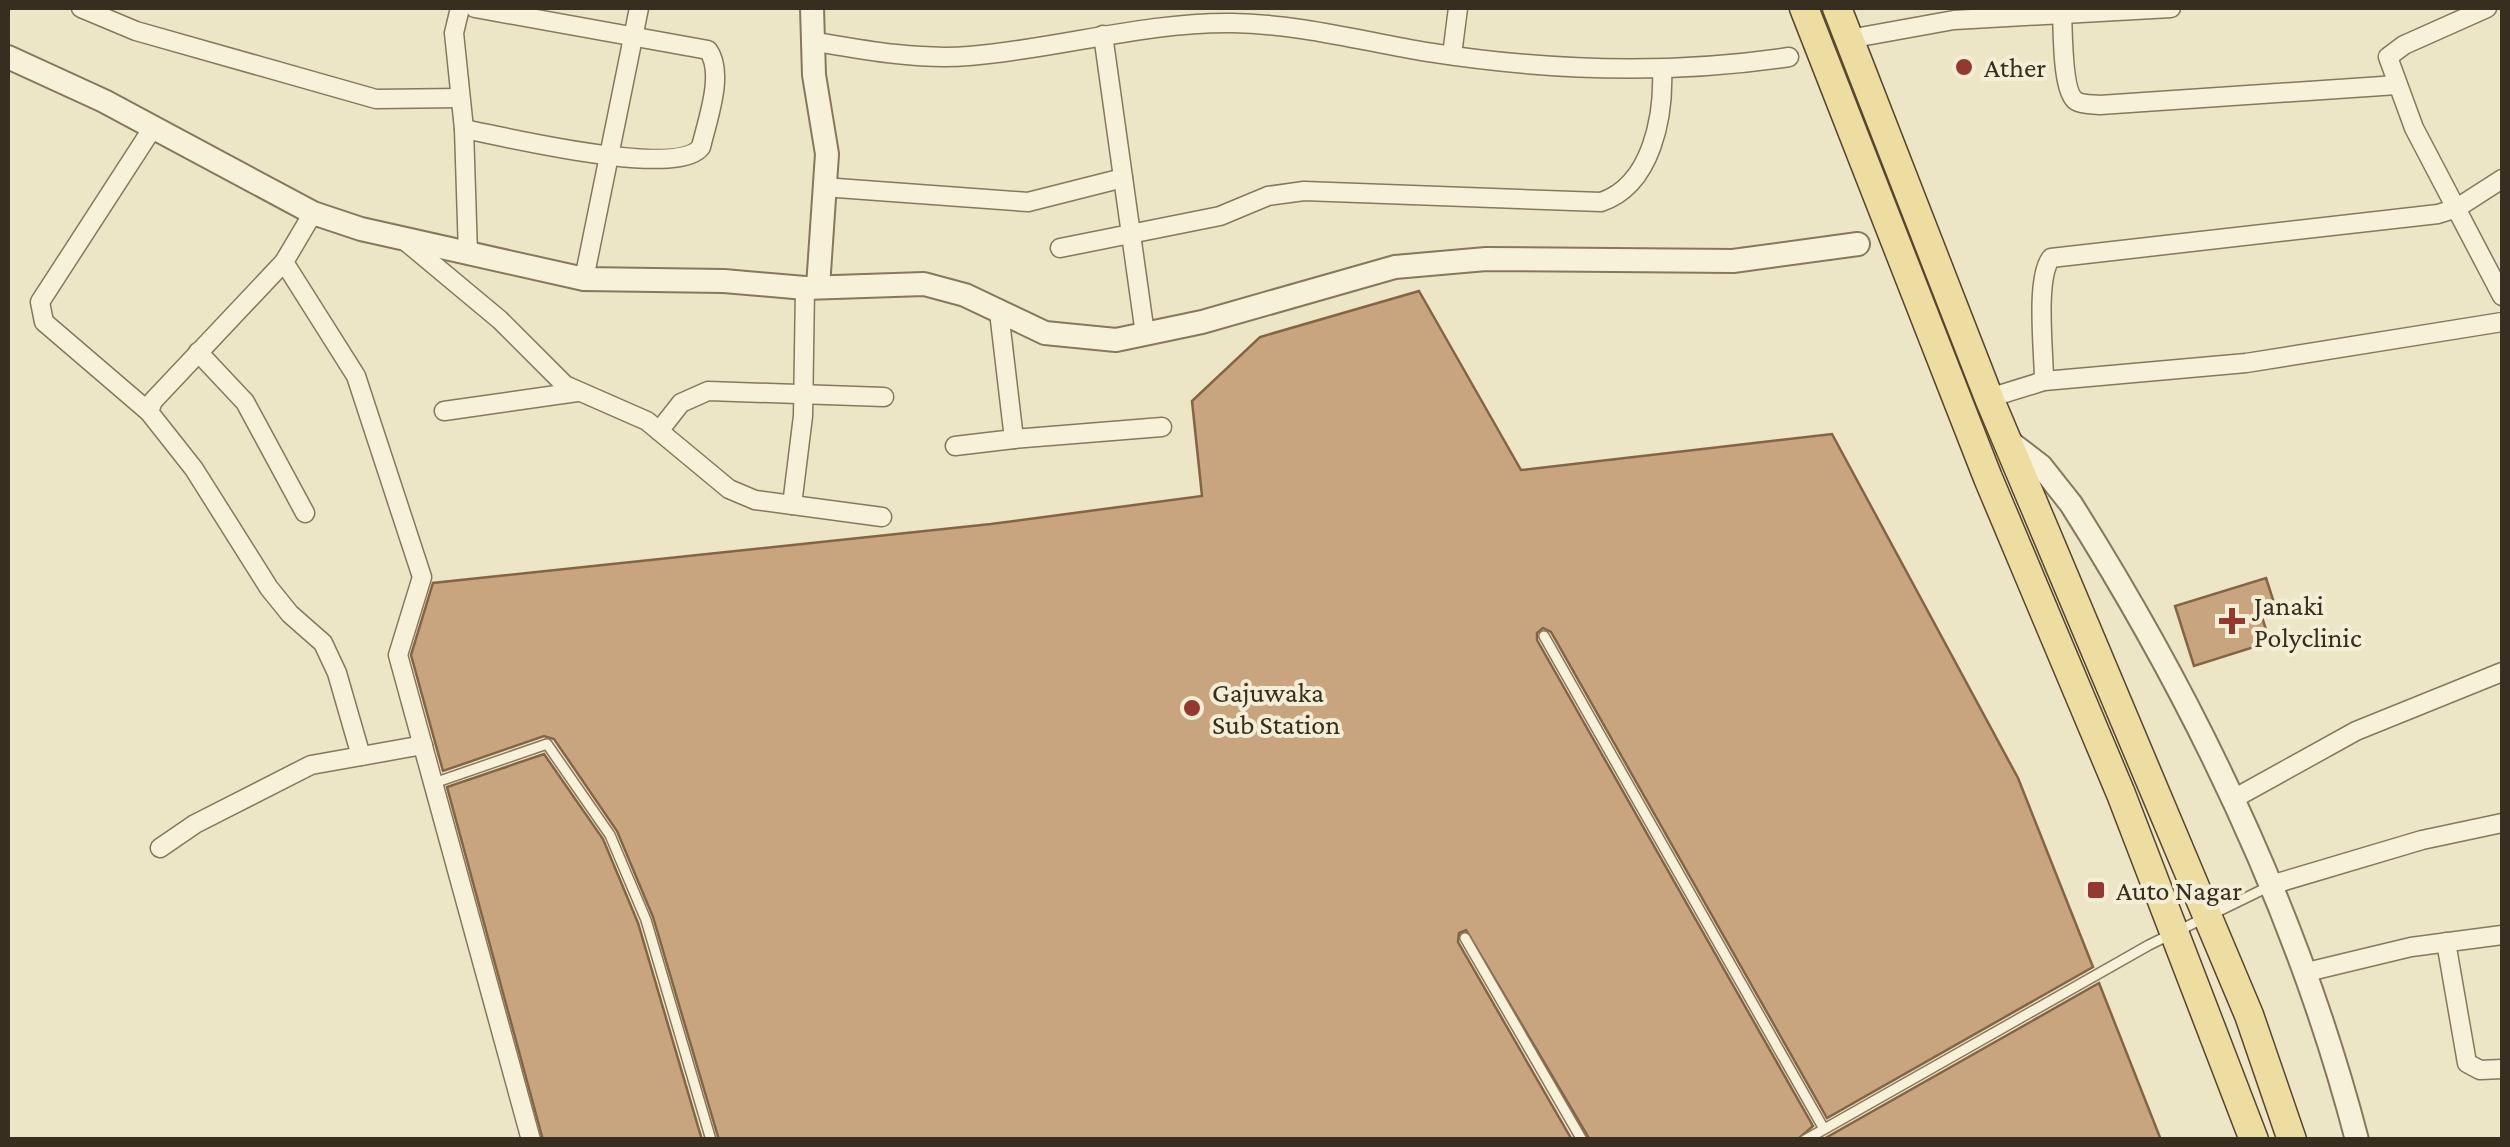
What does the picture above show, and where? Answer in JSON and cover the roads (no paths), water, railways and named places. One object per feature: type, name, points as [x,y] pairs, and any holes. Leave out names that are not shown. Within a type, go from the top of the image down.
[{"type":"main road","points":[[1804,8],[1988,478],[2176,931],[2254,1140]]},
{"type":"main road","points":[[1838,8],[1989,398],[2208,914],[2292,1140]]},
{"type":"street","points":[[81,8],[136,31],[376,99],[460,98]]},
{"type":"street","points":[[460,8],[454,33],[464,129],[468,254]]},
{"type":"street","points":[[464,129],[610,156],[680,161],[694,156],[704,134],[714,59],[708,50],[693,46],[476,8]]},
{"type":"street","points":[[584,279],[639,8]]},
{"type":"street","points":[[792,506],[827,154],[812,40],[812,8]]},
{"type":"street","points":[[1452,55],[1458,8]]},
{"type":"street","points":[[1848,39],[1954,20],[2170,8]]},
{"type":"street","points":[[2487,8],[2392,51],[2389,64],[2414,128],[2502,296]]},
{"type":"street","points":[[2062,13],[2066,78],[2072,97],[2079,103],[2398,85]]},
{"type":"street","points":[[812,40],[932,57],[971,56],[1164,25],[1235,23],[1350,34],[1452,55],[1564,67],[1717,68],[1789,56]]},
{"type":"street","points":[[1104,34],[1145,334]]},
{"type":"street","points":[[8,57],[312,213],[403,239],[584,279],[724,281],[812,288],[924,284],[965,294],[1045,333],[1116,340],[1395,267],[1486,259],[1733,262],[1858,244]]},
{"type":"street","points":[[1060,248],[1220,216],[1268,196],[1304,191],[1601,202],[1626,190],[1654,137],[1663,99],[1662,69]]},
{"type":"street","points":[[152,128],[40,302],[40,312],[44,322],[148,412],[217,502],[269,588],[290,614],[323,643],[337,673],[361,756]]},
{"type":"street","points":[[823,187],[1028,202],[1123,178]]},
{"type":"street","points":[[2044,381],[2043,284],[2044,267],[2051,258],[2404,220],[2456,208],[2502,180]]},
{"type":"street","points":[[148,412],[198,352],[284,262],[312,213]]},
{"type":"street","points":[[403,239],[500,320],[565,384],[611,402],[658,431],[729,489],[755,500],[882,517]]},
{"type":"street","points":[[284,262],[356,376],[422,577],[398,655],[531,1140]]},
{"type":"street","points":[[999,312],[1014,439]]},
{"type":"street","points":[[1989,398],[2044,381],[2139,376],[2246,363],[2502,322]]},
{"type":"street","points":[[198,352],[245,402],[305,513]]},
{"type":"street","points":[[444,411],[582,391]]},
{"type":"street","points":[[658,431],[681,403],[698,394],[736,391],[884,397]]},
{"type":"street","points":[[955,446],[1162,427]]},
{"type":"street","points":[[2007,440],[2041,466],[2071,504],[2114,572],[2235,798],[2274,884],[2307,972],[2357,1140]]},
{"type":"street","points":[[2235,798],[2356,731],[2502,672]]},
{"type":"street","points":[[160,848],[195,824],[311,765],[423,745]]},
{"type":"street","points":[[2274,884],[2422,840],[2502,824]]},
{"type":"street","points":[[2307,972],[2446,942],[2502,935]]},
{"type":"street","points":[[2446,942],[2467,1063],[2480,1070],[2502,1069]]},
{"type":"lane","points":[[1544,636],[1824,1129]]},
{"type":"lane","points":[[434,784],[546,744],[610,834],[646,920],[711,1140]]},
{"type":"lane","points":[[1805,1140],[2176,931],[2274,884]]},
{"type":"lane","points":[[1465,938],[1582,1140]]},
{"type":"place","name":"Ather","points":[[1964,67]]},
{"type":"place","name":"Janaki Polyclinic","points":[[2232,621]]},
{"type":"place","name":"Gajuwaka Sub Station","points":[[1192,708]]},
{"type":"place","name":"Auto Nagar","points":[[2096,890]]}]
